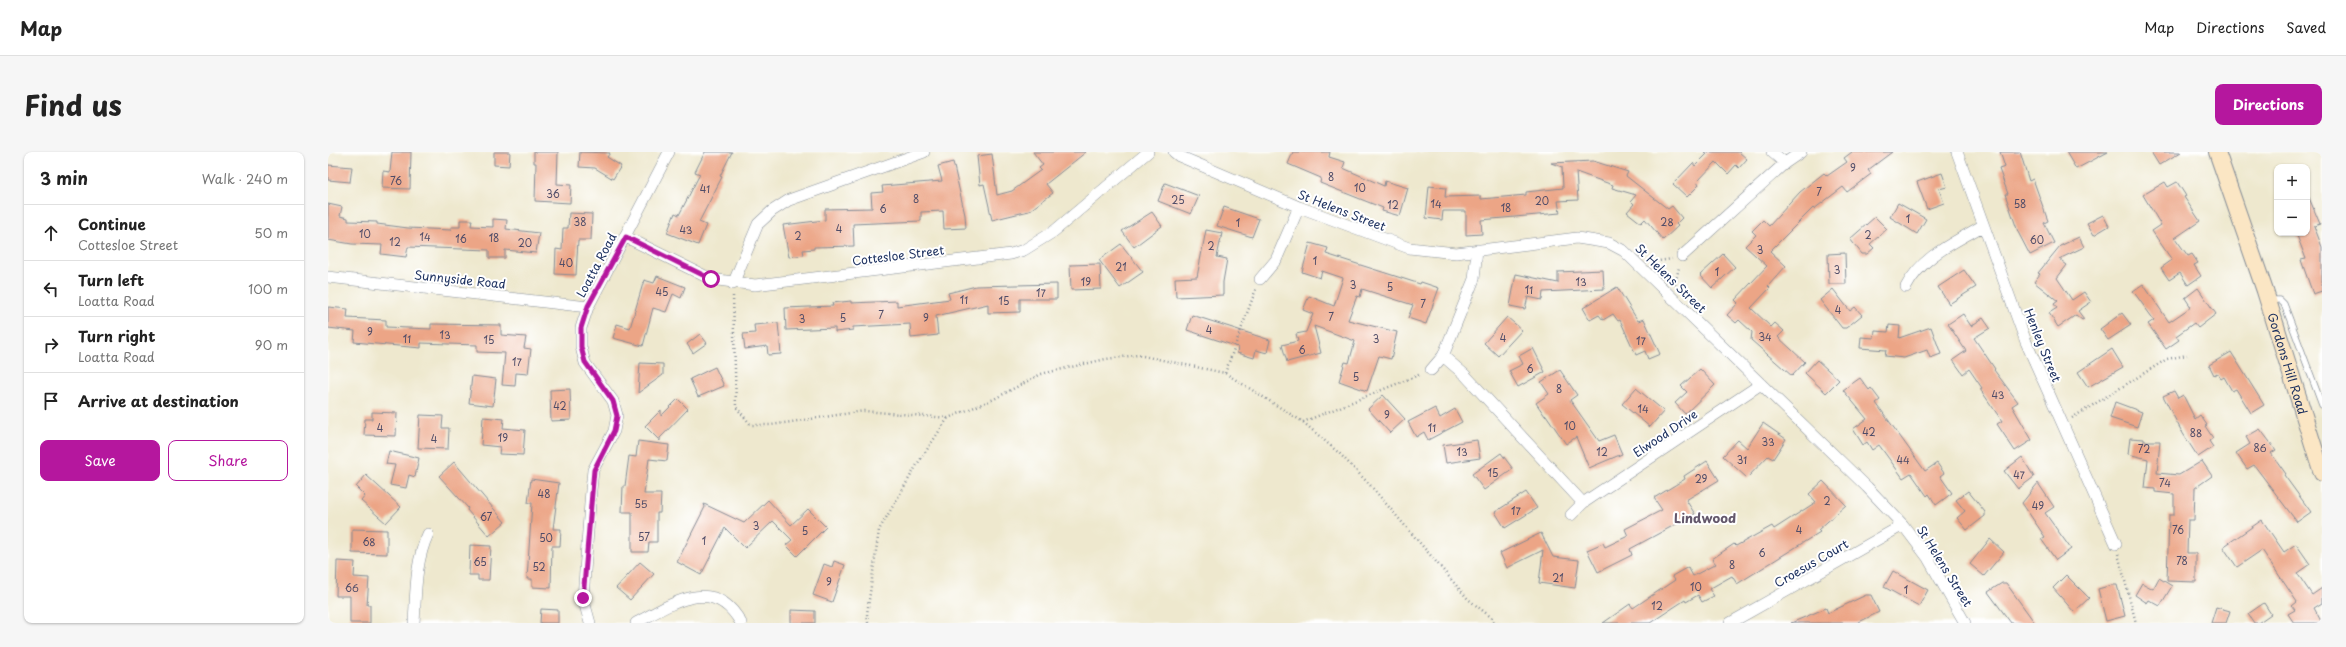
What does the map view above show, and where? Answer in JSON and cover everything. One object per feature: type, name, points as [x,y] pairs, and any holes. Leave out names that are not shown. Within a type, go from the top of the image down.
[{"type":"main road","name":"Gordons Hill Road","points":[[2217,152],[2267,300],[2322,473]]},
{"type":"street","name":"Loatta Road","points":[[590,623],[583,598],[591,490],[594,470],[614,431],[617,416],[613,401],[585,362],[581,347],[581,328],[588,306],[626,237],[669,152]]},
{"type":"street","points":[[733,284],[758,224],[772,211],[795,198],[924,152]]},
{"type":"street","name":"Cottesloe Street","points":[[626,237],[711,279],[733,284],[755,285],[1024,250],[1053,232],[1148,152]]},
{"type":"street","name":"St Helens Street","points":[[1174,152],[1179,156],[1299,207],[1409,248],[1440,253],[1564,239],[1594,239],[1609,243],[1624,251],[1669,293],[1903,525],[1928,558],[1965,623]]},
{"type":"street","points":[[1772,152],[1784,164]]},
{"type":"street","points":[[1682,256],[1784,164],[1801,152]]},
{"type":"street","name":"Henley Street","points":[[1957,152],[1982,226],[2026,342],[2116,544]]},
{"type":"street","points":[[1260,279],[1276,260],[1299,207]]},
{"type":"street","points":[[1906,287],[1913,273],[1923,262],[1982,226]]},
{"type":"street","points":[[1431,370],[1443,356],[1474,279],[1477,250]]},
{"type":"street","name":"Sunnyside Road","points":[[328,277],[588,306]]},
{"type":"street","points":[[1443,356],[1465,375],[1583,503]]},
{"type":"street","name":"Elwood Drive","points":[[1571,515],[1583,503],[1761,384]]},
{"type":"street","name":"Croesus Court","points":[[1730,623],[1903,525]]},
{"type":"street","points":[[414,623],[417,571],[421,548],[428,534]]},
{"type":"street","points":[[636,623],[673,602],[691,596],[722,601],[735,612],[741,623]]},
{"type":"lane","name":"Gordons Hill Road","points":[[2267,300],[2280,300],[2284,304],[2322,405]]},
{"type":"path","points":[[1644,270],[1651,262],[1682,256],[1676,283],[1669,293]]},
{"type":"path","points":[[1225,373],[1260,279]]},
{"type":"path","points":[[733,284],[736,407],[751,425],[771,425],[864,411],[948,418],[994,399],[1041,374],[1106,359],[1138,355],[1225,373],[1304,422],[1340,454],[1365,480],[1468,599],[1495,623]]},
{"type":"path","points":[[2062,424],[2167,360],[2187,355]]},
{"type":"path","points":[[1304,422],[1431,370]]},
{"type":"path","points":[[868,623],[867,614],[879,530],[918,463],[948,418]]},
{"type":"path","points":[[2116,544],[2136,623]]},
{"type":"building","points":[[392,152],[411,152],[410,189],[382,188],[383,171],[390,172]]},
{"type":"building","points":[[494,152],[510,152],[509,166],[494,165]]},
{"type":"building","points":[[534,152],[558,152],[557,184],[571,185],[570,203],[535,201],[536,163],[534,163]]},
{"type":"building","points":[[580,152],[610,153],[607,157],[621,166],[613,179],[595,168],[579,167]]},
{"type":"building","points":[[705,152],[732,152],[720,176],[722,177],[699,222],[706,225],[698,245],[667,233],[675,213],[679,215],[700,174],[695,172]]},
{"type":"building","points":[[1033,152],[1086,152],[1046,184],[1053,193],[1029,211],[992,220],[984,184],[980,185],[977,156],[992,154],[997,195],[1012,191],[1041,170],[1039,168],[1043,165]]},
{"type":"building","points":[[1293,152],[1330,152],[1329,157],[1345,162],[1343,168],[1384,186],[1385,181],[1408,188],[1400,216],[1382,211],[1383,208],[1320,183],[1321,178],[1288,164]]},
{"type":"building","points":[[1705,152],[1739,152],[1747,159],[1739,168],[1736,165],[1728,174],[1716,162],[1697,182],[1699,185],[1687,197],[1673,184],[1693,163],[1695,166],[1707,154]]},
{"type":"building","points":[[1852,152],[1892,152],[1868,170],[1871,174],[1847,192],[1843,187],[1814,209],[1813,208],[1770,251],[1786,266],[1768,286],[1770,288],[1751,308],[1771,327],[1775,323],[1784,331],[1778,337],[1805,362],[1792,376],[1751,340],[1752,332],[1739,320],[1736,323],[1727,315],[1738,303],[1735,300],[1767,266],[1745,246],[1756,235],[1752,231],[1763,220],[1769,226],[1800,192],[1824,173],[1827,176],[1847,162],[1844,158]]},
{"type":"building","points":[[2000,152],[2020,152],[2029,181],[2033,179],[2048,221],[2044,223],[2054,243],[2030,255],[2018,232],[2005,194],[2008,194],[1999,169],[2005,167]]},
{"type":"building","points":[[2066,152],[2108,152],[2076,169]]},
{"type":"building","points":[[2151,152],[2181,152],[2159,165]]},
{"type":"building","points":[[1593,161],[1628,172],[1626,176],[1668,209],[1672,206],[1682,218],[1676,224],[1678,226],[1663,240],[1645,219],[1641,223],[1627,212],[1634,204],[1631,201],[1636,195],[1612,188],[1613,185],[1576,172],[1578,200],[1558,201],[1560,213],[1481,220],[1482,234],[1466,235],[1466,211],[1443,211],[1442,220],[1426,218],[1429,186],[1446,188],[1445,197],[1481,196],[1481,199],[1526,195],[1526,192],[1563,188],[1562,167],[1551,163]]},
{"type":"building","points":[[953,162],[965,215],[966,228],[944,229],[943,211],[921,212],[921,221],[853,224],[854,246],[814,247],[814,249],[803,250],[804,255],[789,257],[783,225],[825,220],[825,209],[872,208],[871,193],[883,192],[882,186],[942,181],[938,166]]},
{"type":"building","points":[[328,165],[352,167],[350,182],[328,180]]},
{"type":"building","points":[[1942,173],[1947,187],[1939,189],[1944,203],[1927,209],[1917,182]]},
{"type":"building","points":[[2165,182],[2168,187],[2177,182],[2186,196],[2184,197],[2200,221],[2175,238],[2188,256],[2192,254],[2198,263],[2194,265],[2201,276],[2188,285],[2180,273],[2169,280],[2161,268],[2172,260],[2152,231],[2161,225],[2143,195]]},
{"type":"building","points":[[1165,183],[1199,196],[1191,214],[1158,201]]},
{"type":"building","points":[[2310,200],[2320,224],[2314,226],[2322,247],[2322,291],[2313,294],[2301,260],[2306,259],[2297,236],[2310,236]]},
{"type":"building","points":[[1898,203],[1926,219],[1917,234],[1890,217]]},
{"type":"building","points":[[328,204],[342,207],[340,216],[348,218],[348,221],[377,222],[377,224],[408,228],[451,230],[451,227],[460,227],[460,220],[472,220],[471,226],[493,227],[493,219],[507,220],[506,229],[539,233],[536,253],[505,250],[505,258],[489,258],[489,250],[408,247],[406,257],[381,254],[382,245],[352,244],[328,240]]},
{"type":"building","points":[[1224,207],[1259,219],[1252,237],[1217,226]]},
{"type":"building","points":[[1152,212],[1162,226],[1134,247],[1122,231]]},
{"type":"building","points":[[569,213],[592,214],[591,240],[578,240],[576,275],[555,274],[556,249],[562,250],[563,228],[568,228]]},
{"type":"building","points":[[2103,215],[2109,226],[2094,235],[2087,223]]},
{"type":"building","points":[[1875,217],[1887,229],[1870,244],[1874,248],[1867,254],[1862,254],[1850,239]]},
{"type":"building","points":[[1206,230],[1222,233],[1217,257],[1227,259],[1223,282],[1223,295],[1176,297],[1175,278],[1197,277]]},
{"type":"building","points":[[2079,237],[2084,247],[2059,259],[2067,265],[2057,278],[2072,300],[2084,292],[2091,302],[2078,311],[2084,319],[2082,320],[2076,315],[2058,327],[2049,313],[2057,308],[2054,304],[2058,301],[2034,282],[2040,274],[2038,273],[2060,246]]},
{"type":"building","points":[[1310,243],[1328,248],[1326,254],[1420,284],[1421,282],[1439,288],[1426,324],[1408,318],[1413,305],[1362,289],[1360,297],[1357,296],[1348,320],[1397,332],[1391,359],[1379,356],[1367,391],[1339,381],[1345,362],[1349,363],[1355,341],[1314,326],[1321,353],[1287,362],[1282,345],[1298,341],[1296,334],[1306,332],[1313,314],[1303,310],[1309,296],[1334,306],[1343,278],[1322,271],[1320,278],[1302,272]]},
{"type":"building","points":[[1121,244],[1143,272],[1120,288],[1099,260]]},
{"type":"building","points":[[1845,253],[1846,284],[1829,284],[1828,254]]},
{"type":"building","points":[[1723,254],[1735,267],[1712,288],[1700,275]]},
{"type":"building","points":[[1100,264],[1101,289],[1071,290],[1070,265]]},
{"type":"building","points":[[1603,270],[1604,289],[1543,292],[1542,300],[1528,297],[1525,309],[1510,306],[1516,274],[1558,283],[1558,272]]},
{"type":"building","points":[[1964,270],[1976,287],[1949,304],[1938,287]]},
{"type":"building","points":[[657,276],[685,287],[681,298],[673,294],[666,312],[653,308],[643,346],[613,338],[617,324],[630,328],[644,280],[654,283]]},
{"type":"building","points":[[1057,284],[1057,299],[1020,299],[1020,312],[988,313],[988,304],[936,316],[938,335],[911,338],[910,324],[853,327],[853,330],[835,332],[835,328],[786,330],[785,308],[833,306],[832,303],[851,301],[851,303],[897,301],[897,306],[950,299],[948,293],[976,286]]},
{"type":"building","points":[[2143,284],[2169,322],[2191,307],[2185,298],[2198,288],[2216,314],[2198,328],[2194,323],[2176,336],[2179,340],[2166,349],[2148,324],[2154,320],[2133,291]]},
{"type":"building","points":[[1617,287],[1638,321],[1644,319],[1660,354],[1648,359],[1645,351],[1636,355],[1620,320],[1618,321],[1613,314],[1603,320],[1599,315],[1590,320],[1583,308]]},
{"type":"building","points":[[1833,289],[1850,311],[1855,307],[1862,315],[1846,328],[1842,328],[1820,300]]},
{"type":"building","points":[[328,307],[348,309],[347,318],[386,320],[386,327],[431,329],[431,324],[501,325],[501,335],[526,337],[524,348],[531,349],[528,374],[516,373],[515,386],[502,385],[505,353],[477,352],[477,345],[421,343],[421,348],[354,342],[355,331],[328,328]]},
{"type":"building","points":[[2122,313],[2131,325],[2108,340],[2100,329]]},
{"type":"building","points":[[1963,314],[1971,326],[1983,318],[1990,328],[1974,338],[1995,369],[1994,370],[2018,402],[2012,406],[2032,440],[2015,451],[1997,424],[2002,421],[1980,389],[1982,388],[1969,369],[1963,374],[1953,360],[1966,351],[1948,324]]},
{"type":"building","points":[[1192,315],[1270,340],[1267,353],[1256,350],[1254,358],[1237,353],[1238,347],[1187,330]]},
{"type":"building","points":[[1507,317],[1522,330],[1498,356],[1484,343]]},
{"type":"building","points":[[778,323],[781,354],[768,355],[767,346],[745,349],[743,334],[755,333],[754,325]]},
{"type":"building","points":[[1889,325],[1900,326],[1899,338],[1931,327],[1941,354],[1930,358],[1927,350],[1904,358],[1885,356],[1886,350],[1860,348],[1861,337],[1874,338],[1875,331],[1888,332]]},
{"type":"building","points":[[700,334],[707,343],[693,353],[687,344]]},
{"type":"building","points":[[1533,348],[1545,372],[1518,387],[1509,371],[1523,364],[1519,356]]},
{"type":"building","points":[[2112,349],[2123,367],[2088,387],[2078,372]]},
{"type":"building","points":[[2231,352],[2264,405],[2251,413],[2236,389],[2232,391],[2224,377],[2221,379],[2217,373],[2214,375],[2209,365]]},
{"type":"building","points":[[1817,360],[1839,380],[1826,393],[1805,373]]},
{"type":"building","points":[[640,363],[663,364],[663,375],[638,393]]},
{"type":"building","points":[[715,367],[724,386],[698,397],[690,379]]},
{"type":"building","points":[[1700,369],[1715,385],[1685,414],[1675,403],[1687,392],[1681,386]]},
{"type":"building","points":[[1560,370],[1577,395],[1570,400],[1599,441],[1614,435],[1622,454],[1589,468],[1576,437],[1566,444],[1546,415],[1545,416],[1536,403],[1549,394],[1541,382]]},
{"type":"building","points":[[472,376],[496,379],[493,406],[469,403]]},
{"type":"building","points":[[1860,378],[1869,390],[1871,388],[1880,400],[1876,403],[1925,471],[1937,463],[1944,473],[1940,476],[1952,493],[1936,505],[1929,494],[1927,496],[1911,473],[1903,478],[1879,445],[1872,450],[1867,442],[1863,445],[1853,429],[1867,419],[1843,390]]},
{"type":"building","points":[[1636,388],[1664,411],[1650,427],[1622,404]]},
{"type":"building","points":[[570,389],[571,420],[551,421],[550,390]]},
{"type":"building","points":[[2174,391],[2178,398],[2183,395],[2195,419],[2200,415],[2213,438],[2209,441],[2213,447],[2198,457],[2182,432],[2163,396]]},
{"type":"building","points":[[1383,395],[1405,419],[1390,433],[1368,409]]},
{"type":"building","points":[[678,399],[688,409],[660,438],[660,441],[645,426],[661,410],[661,416]]},
{"type":"building","points":[[2115,402],[2142,412],[2137,427],[2110,418]]},
{"type":"building","points":[[1435,408],[1440,418],[1455,409],[1462,422],[1428,440],[1424,432],[1416,437],[1408,422]]},
{"type":"building","points":[[372,412],[397,413],[396,436],[364,435],[365,419],[372,419]]},
{"type":"building","points":[[420,415],[443,416],[442,428],[449,428],[448,449],[418,448]]},
{"type":"building","points":[[483,417],[504,419],[503,428],[525,430],[523,455],[499,454],[500,447],[481,445]]},
{"type":"building","points":[[1763,423],[1786,439],[1773,459],[1768,456],[1747,478],[1723,456],[1738,440],[1747,448]]},
{"type":"building","points":[[2260,429],[2276,450],[2271,453],[2286,474],[2284,475],[2311,512],[2297,522],[2254,465],[2247,469],[2236,453],[2250,444],[2246,437]]},
{"type":"building","points":[[2130,438],[2144,439],[2144,441],[2160,441],[2157,473],[2179,475],[2202,461],[2212,476],[2195,488],[2194,520],[2188,520],[2187,553],[2196,553],[2196,582],[2167,581],[2169,515],[2174,515],[2174,494],[2155,492],[2155,489],[2145,488],[2148,459],[2128,454]]},
{"type":"building","points":[[1477,440],[1480,458],[1446,463],[1443,445]]},
{"type":"building","points":[[638,441],[669,445],[667,461],[649,459],[644,494],[661,494],[660,513],[657,513],[657,542],[649,542],[648,552],[632,552],[632,512],[622,512],[623,486],[625,486],[629,456],[636,457]]},
{"type":"building","points":[[389,451],[419,458],[415,477],[409,475],[406,488],[390,485],[395,465],[386,464]]},
{"type":"building","points":[[1501,453],[1513,469],[1484,490],[1472,474]]},
{"type":"building","points":[[2022,457],[2034,477],[2018,489],[2004,471]]},
{"type":"building","points":[[1707,461],[1719,480],[1686,500],[1695,514],[1630,549],[1632,555],[1598,572],[1587,550],[1603,543],[1605,547],[1628,536],[1625,529],[1662,510],[1654,498],[1685,479],[1684,476]]},
{"type":"building","points":[[454,462],[505,522],[489,536],[467,510],[468,508],[439,476]]},
{"type":"building","points":[[366,475],[401,507],[386,523],[361,501],[365,496],[356,487]]},
{"type":"building","points":[[531,479],[559,483],[553,529],[561,529],[560,546],[552,546],[551,588],[532,587],[532,579],[527,579],[532,503],[528,503]]},
{"type":"building","points":[[1823,481],[1846,505],[1818,530],[1820,532],[1737,584],[1732,576],[1709,589],[1714,596],[1702,602],[1698,595],[1686,602],[1685,600],[1650,623],[1603,623],[1630,604],[1633,608],[1675,580],[1672,576],[1688,567],[1693,576],[1716,564],[1712,559],[1734,544],[1736,546],[1772,526],[1774,529],[1816,502],[1809,494]]},
{"type":"building","points":[[2038,483],[2054,507],[2045,513],[2071,549],[2056,560],[2041,539],[2045,537],[2022,503]]},
{"type":"building","points":[[1968,491],[1985,512],[1985,516],[1967,530],[1957,518],[1965,511],[1956,500]]},
{"type":"building","points":[[1526,492],[1537,508],[1505,528],[1495,512]]},
{"type":"building","points":[[768,500],[791,525],[808,509],[826,527],[797,556],[786,545],[792,540],[773,521],[745,548],[725,528],[701,575],[677,562],[705,507],[704,504],[744,523]]},
{"type":"building","points":[[2262,520],[2284,552],[2296,544],[2310,564],[2297,573],[2312,595],[2322,588],[2322,603],[2314,608],[2322,623],[2294,623],[2288,614],[2295,610],[2292,606],[2297,602],[2262,550],[2237,567],[2223,547]]},
{"type":"building","points":[[352,529],[387,530],[387,554],[352,553]]},
{"type":"building","points":[[1541,533],[1553,557],[1579,560],[1575,588],[1539,583],[1543,550],[1507,568],[1500,553]]},
{"type":"building","points":[[1990,539],[2004,552],[1984,576],[1970,564]]},
{"type":"building","points":[[470,545],[491,546],[489,580],[478,580],[478,575],[469,575]]},
{"type":"building","points":[[337,561],[355,562],[354,577],[369,578],[367,605],[370,605],[370,623],[350,623],[350,596],[336,596]]},
{"type":"building","points":[[834,561],[845,565],[832,602],[813,595],[824,564],[832,567]]},
{"type":"building","points":[[640,562],[654,574],[630,600],[616,588]]},
{"type":"building","points":[[1893,571],[1928,590],[1919,606],[1884,587]]},
{"type":"building","points":[[2066,575],[2089,598],[2074,612],[2053,588]]},
{"type":"building","points":[[2159,578],[2172,586],[2160,606],[2149,600],[2147,603],[2135,595],[2142,583],[2153,589]]},
{"type":"building","points":[[2002,583],[2006,583],[2035,623],[2011,623],[1988,592]]},
{"type":"building","points":[[2117,585],[2125,616],[2106,621],[2098,589]]},
{"type":"building","points":[[1866,595],[1871,595],[1879,612],[1857,623],[1791,623],[1826,608],[1828,613]]},
{"type":"building","points":[[2264,603],[2271,614],[2258,623],[2254,623],[2248,614]]},
{"type":"building","points":[[2216,607],[2230,611],[2226,623],[2211,623]]},
{"type":"building","points":[[541,609],[558,610],[558,623],[540,623]]},
{"type":"building","points":[[791,610],[815,611],[815,623],[791,623]]},
{"type":"district","name":"Lindwood","points":[[1705,517]]},
{"type":"route","points":[[583,598],[591,490],[594,470],[614,431],[617,416],[613,401],[585,362],[581,347],[581,328],[588,306],[626,237],[711,279]]}]
